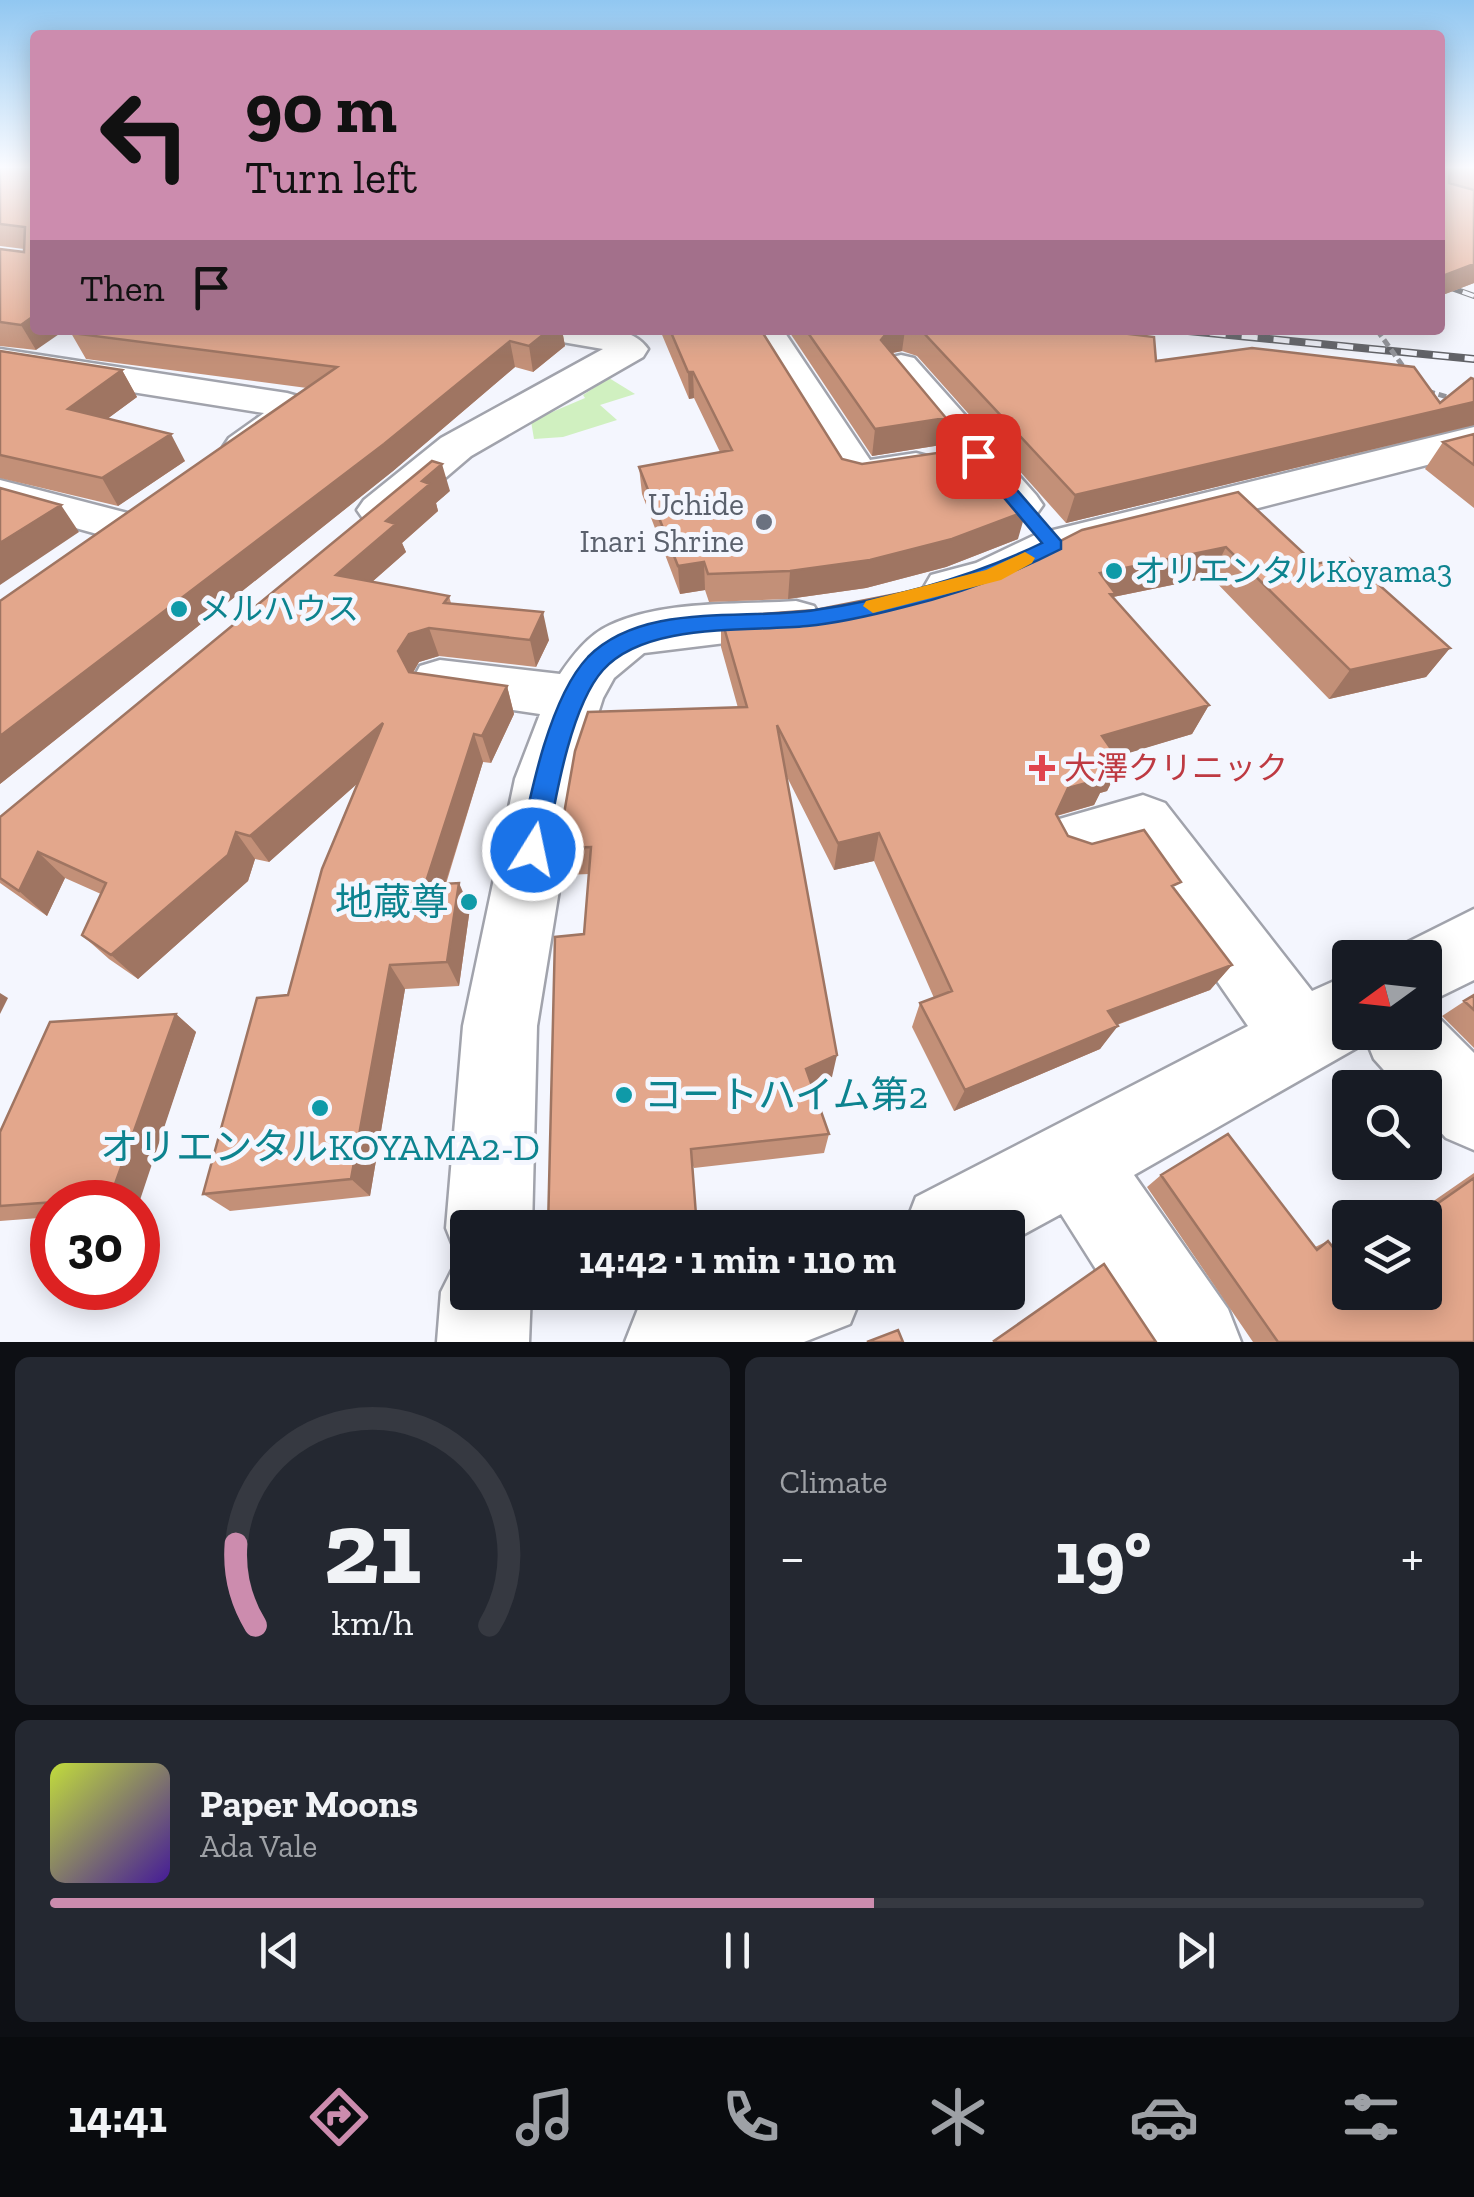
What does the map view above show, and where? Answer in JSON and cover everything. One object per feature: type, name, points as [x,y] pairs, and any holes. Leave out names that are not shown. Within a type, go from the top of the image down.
[{"type":"street","points":[[349,535],[456,447],[630,349],[611,338],[589,335]]},
{"type":"street","points":[[768,335],[858,475],[978,456]]},
{"type":"street","points":[[45,366],[83,339]]},
{"type":"street","points":[[0,360],[287,405],[294,411],[207,474]]},
{"type":"street","points":[[901,366],[1054,545]]},
{"type":"street","points":[[491,1210],[500,1026],[546,780],[575,697],[595,664],[627,639],[668,629],[812,618],[877,605],[993,575],[1054,545],[1474,440]]},
{"type":"street","points":[[0,493],[142,516],[83,557]]},
{"type":"street","points":[[440,681],[575,697]]},
{"type":"street","points":[[981,1210],[1326,1024],[1143,822],[1079,840]]},
{"type":"street","points":[[1442,960],[1474,942]]},
{"type":"street","points":[[1418,1050],[1474,1110]]},
{"type":"street","points":[[1076,1162],[1195,1342]]},
{"type":"street","points":[[484,1342],[485,1310]]},
{"type":"street","points":[[677,1341],[766,1310]]},
{"type":"path","points":[[1382,335],[1409,374]]},
{"type":"path","points":[[1420,389],[1456,400]]},
{"type":"green space","points":[[609,378],[635,394],[600,405],[617,420],[563,437],[534,439],[531,421],[585,398],[583,395]]},
{"type":"building","points":[[25,231],[30,231],[30,319],[21,325],[0,322],[0,249],[24,252]]},
{"type":"building","points":[[1445,231],[1474,231],[1474,264],[1445,275]]},
{"type":"building","points":[[87,335],[543,335],[529,346],[510,341],[384,444],[0,736],[0,601],[337,367]]},
{"type":"building","points":[[672,335],[764,335],[842,459],[862,464],[971,448],[1026,511],[952,539],[870,560],[790,571],[708,574],[704,562],[678,566],[639,467],[732,450],[693,372],[688,372]]},
{"type":"building","points":[[809,335],[885,335],[881,340],[946,418],[875,429]]},
{"type":"building","points":[[926,335],[1137,335],[1154,337],[1156,361],[1252,348],[1414,367],[1440,403],[1474,379],[1474,402],[1075,495]]},
{"type":"building","points":[[0,351],[122,370],[68,409],[171,434],[102,478],[0,455]]},
{"type":"building","points":[[1474,434],[1474,465],[1443,442]]},
{"type":"building","points":[[432,461],[442,464],[422,481],[430,484],[386,521],[396,524],[336,575],[449,596],[444,603],[543,612],[530,640],[429,628],[409,634],[398,651],[409,672],[507,686],[482,736],[474,734],[425,885],[459,883],[447,962],[390,965],[351,1179],[203,1194],[257,998],[288,995],[322,869],[383,723],[250,836],[236,832],[228,855],[111,955],[82,935],[106,883],[38,852],[19,891],[0,878],[0,817]]},
{"type":"building","points":[[0,488],[61,505],[0,543]]},
{"type":"building","points":[[1238,492],[1315,564],[1349,558],[1450,648],[1350,670],[1226,547],[1100,573],[1115,593],[1110,594],[1209,705],[1102,736],[1121,763],[1101,768],[1108,777],[1068,788],[1056,814],[1068,836],[1092,844],[1144,830],[1181,882],[1172,886],[1232,965],[1108,1011],[1118,1026],[965,1090],[920,1003],[952,991],[879,833],[838,843],[777,725],[837,1055],[806,1069],[829,1134],[691,1149],[696,1210],[548,1210],[555,937],[584,934],[591,847],[558,848],[575,751],[588,712],[747,707],[721,617],[815,610],[911,591],[1021,561],[1082,530]]},
{"type":"building","points":[[1474,995],[1474,1010],[1464,1001]]},
{"type":"building","points":[[176,1014],[116,1180],[30,1180],[30,1204],[0,1206],[0,1132],[50,1022]]},
{"type":"building","points":[[1228,1134],[1317,1250],[1328,1241],[1332,1246],[1332,1310],[1442,1310],[1442,1200],[1474,1178],[1474,1342],[1278,1342],[1161,1175]]},
{"type":"building","points":[[1104,1264],[1156,1342],[994,1341]]},
{"type":"building","points":[[898,1330],[903,1342],[867,1342]]},
{"type":"railway","points":[[1445,286],[1474,296]]},
{"type":"railway","points":[[1229,335],[1474,359]]},
{"type":"slow traffic","points":[[873,606],[993,575],[1025,558]]},
{"type":"place","name":"Uchide Inari Shrine","points":[[764,522]]},
{"type":"place","name":"オリエンタルKoyama3","points":[[1114,571]]},
{"type":"place","name":"メルハウス","points":[[179,609]]},
{"type":"place","name":"大澤クリニック","points":[[1042,768]]},
{"type":"place","name":"地蔵尊","points":[[469,902]]},
{"type":"place","name":"コートハイム第2","points":[[624,1095]]},
{"type":"place","name":"オリエンタルKOYAMA2-D","points":[[320,1108]]},
{"type":"route","points":[[533,850],[546,780],[575,697],[595,664],[627,639],[668,629],[812,618],[905,600],[993,575],[1054,545],[978,456]]}]
